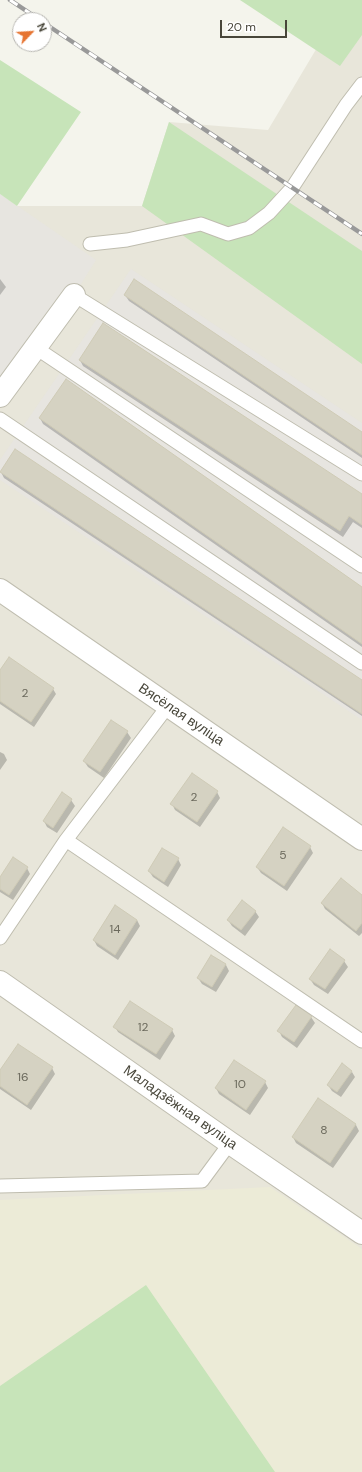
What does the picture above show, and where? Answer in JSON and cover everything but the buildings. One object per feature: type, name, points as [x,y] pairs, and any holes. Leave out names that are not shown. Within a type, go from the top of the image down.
[{"type":"street","points":[[0,396],[74,295]]},
{"type":"street","name":"Вясёлая вуліца","points":[[0,590],[362,839]]},
{"type":"street","name":"Маладзёжная вуліца","points":[[0,982],[230,1143],[362,1233]]},
{"type":"lane","points":[[90,244],[127,240],[201,224],[228,234],[249,228],[269,213],[292,188],[362,84]]},
{"type":"lane","points":[[74,295],[362,474]]},
{"type":"lane","points":[[36,348],[362,566]]},
{"type":"lane","points":[[0,419],[362,662]]},
{"type":"lane","points":[[0,938],[66,840],[168,706]]},
{"type":"lane","points":[[66,840],[362,1041]]},
{"type":"lane","points":[[0,1186],[202,1181],[230,1143]]},
{"type":"shaded area","points":[[362,0],[362,1472],[0,1472],[0,194],[17,206],[142,206],[169,122],[268,130],[324,36]]},
{"type":"shaded area","points":[[0,194],[96,260],[74,295],[0,396]]},
{"type":"shaded area","points":[[131,269],[362,423],[362,720],[0,480],[0,460]]},
{"type":"shaded area","points":[[270,1187],[362,1249],[362,1472],[0,1472],[0,1200]]},
{"type":"green space","points":[[240,0],[362,0],[362,35],[340,66]]},
{"type":"green space","points":[[0,60],[81,112],[17,206],[0,194]]},
{"type":"green space","points":[[169,122],[362,251],[362,364],[142,206]]},
{"type":"green space","points":[[146,1285],[275,1472],[0,1472],[0,1386]]},
{"type":"railway","points":[[10,0],[28,12]]},
{"type":"railway","points":[[52,28],[362,234]]}]
